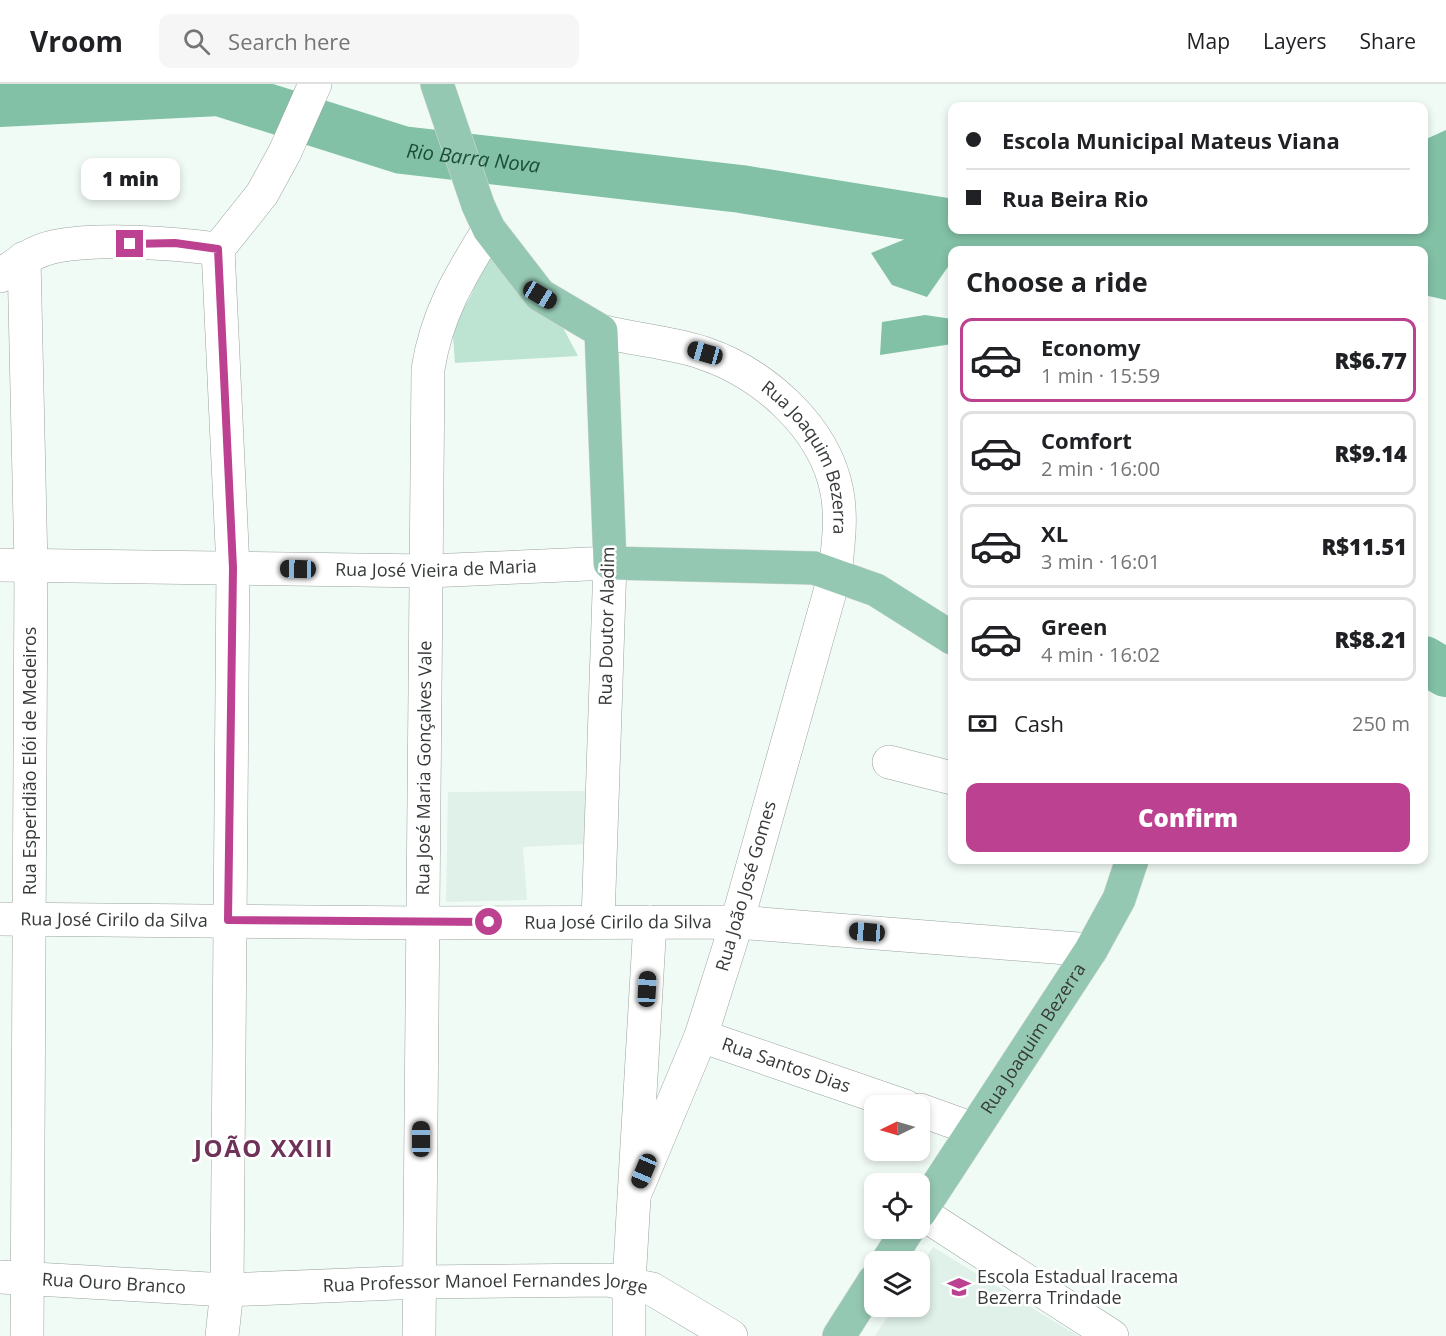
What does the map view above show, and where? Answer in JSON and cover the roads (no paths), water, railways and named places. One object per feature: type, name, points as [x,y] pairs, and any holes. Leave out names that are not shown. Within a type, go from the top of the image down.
[{"type":"main road","points":[[437,85],[484,217],[540,295],[601,331]]},
{"type":"main road","name":"Rua Doutor Aladim","points":[[601,331],[610,563]]},
{"type":"main road","name":"Rua José Vieira de Maria","points":[[610,563],[814,568],[835,574]]},
{"type":"main road","points":[[835,574],[876,590],[948,635]]},
{"type":"main road","name":"Rua Joaquim Bezerra","points":[[930,1196],[1091,950],[1119,899],[1131,864]]},
{"type":"main road","points":[[839,1336],[864,1297]]},
{"type":"street","points":[[222,1336],[227,1290],[228,920],[233,568],[218,249],[262,194],[285,152],[315,84]]},
{"type":"street","name":"Rua José Maria Gonçalves Vale","points":[[419,1336],[428,570],[428,369],[432,342],[484,217]]},
{"type":"street","points":[[12,267],[56,246],[175,243],[218,249]]},
{"type":"street","name":"Rua Esperidião Elói de Medeiros","points":[[12,267],[16,565],[14,1278],[27,1336]]},
{"type":"street","name":"Rua Joaquim Bezerra","points":[[601,331],[705,353],[749,373],[783,401],[811,435],[828,462],[834,482],[840,527],[835,574]]},
{"type":"street","name":"Rua José Vieira de Maria","points":[[16,565],[428,570],[610,563]]},
{"type":"street","name":"Rua Doutor Aladim","points":[[598,921],[610,563]]},
{"type":"street","name":"Rua João José Gomes","points":[[636,1191],[701,1036],[737,922],[835,574]]},
{"type":"street","points":[[889,762],[948,777]]},
{"type":"street","name":"Rua José Cirilo da Silva","points":[[14,919],[423,923],[737,922],[1091,950]]},
{"type":"street","points":[[630,1336],[629,1283],[650,922]]},
{"type":"street","name":"Rua Santos Dias","points":[[701,1036],[873,1095]]},
{"type":"street","points":[[930,1114],[973,1129]]},
{"type":"street","points":[[930,1218],[1113,1336]]},
{"type":"street","name":"Rua Ouro Branco","points":[[14,1278],[227,1290]]},
{"type":"street","name":"Rua Professor Manoel Fernandes Jorge","points":[[227,1290],[420,1282],[608,1280],[652,1289],[731,1336]]},
{"type":"waterway","name":"Rio Barra Nova","points":[[0,103],[219,92],[402,150],[741,189],[948,222]]},
{"type":"waterway","points":[[1428,662],[1446,673]]},
{"type":"place","name":"Escola Estadual Iracema Bezerra Trindade","points":[[959,1287]]},
{"type":"district","name":"JOÃO XXIII","points":[[264,1149]]}]
